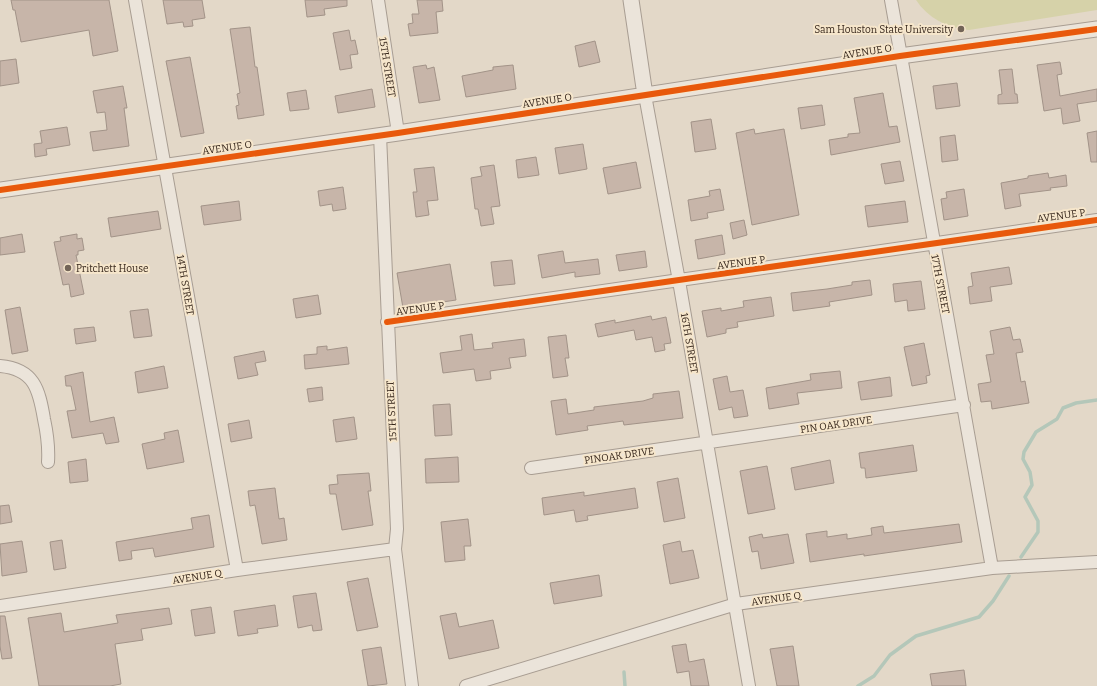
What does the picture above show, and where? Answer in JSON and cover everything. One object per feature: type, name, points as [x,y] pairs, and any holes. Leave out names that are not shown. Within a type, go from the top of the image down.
[{"type":"street","name":"14TH STREET","points":[[135,0],[237,570]]},
{"type":"street","name":"15TH STREET","points":[[378,0],[398,133]]},
{"type":"street","name":"16TH STREET","points":[[631,0],[645,95],[736,604],[749,686]]},
{"type":"street","name":"17TH STREET","points":[[891,0],[992,568]]},
{"type":"street","name":"AVENUE O","points":[[0,190],[165,165],[380,136],[900,56],[1097,29]]},
{"type":"street","name":"15TH STREET","points":[[380,136],[397,529],[395,549],[412,686]]},
{"type":"street","name":"AVENUE P","points":[[387,322],[1097,220]]},
{"type":"street","points":[[0,366],[19,370],[30,378],[40,394],[49,446],[48,462]]},
{"type":"street","name":"PIN OAK DRIVE","points":[[707,443],[964,405]]},
{"type":"street","name":"PINOAK DRIVE","points":[[531,468],[707,443]]},
{"type":"street","name":"AVENUE Q","points":[[0,606],[237,570],[395,549]]},
{"type":"street","name":"AVENUE Q","points":[[466,686],[736,604],[992,568],[1097,562]]},
{"type":"shaded area","name":"Sam Houston State University","points":[[916,0],[1097,0],[1097,10],[969,30],[953,27],[939,21],[926,12]]},
{"type":"building","points":[[11,0],[109,0],[118,51],[93,56],[89,30],[21,42],[15,10],[13,10]]},
{"type":"building","points":[[163,0],[202,0],[205,18],[192,20],[193,26],[184,27],[183,22],[167,24]]},
{"type":"building","points":[[305,0],[347,0],[347,6],[324,9],[325,15],[307,17]]},
{"type":"building","points":[[417,0],[442,0],[443,11],[436,12],[438,33],[410,36],[408,24],[413,23],[412,14],[419,14]]},
{"type":"building","points":[[250,27],[255,67],[257,67],[264,115],[238,119],[236,106],[239,105],[237,94],[240,93],[230,29]]},
{"type":"building","points":[[349,30],[351,41],[355,40],[358,54],[350,55],[352,68],[340,70],[333,33]]},
{"type":"building","points":[[595,41],[600,62],[579,67],[575,46]]},
{"type":"building","points":[[190,57],[204,133],[181,137],[166,61]]},
{"type":"building","points":[[16,59],[19,83],[0,86],[0,61]]},
{"type":"building","points":[[1060,62],[1062,74],[1057,75],[1060,96],[1097,89],[1097,101],[1077,104],[1080,121],[1063,124],[1061,108],[1044,111],[1037,65]]},
{"type":"building","points":[[426,65],[427,69],[434,67],[440,100],[419,103],[413,67]]},
{"type":"building","points":[[513,65],[516,89],[466,97],[462,76],[493,70],[493,67]]},
{"type":"building","points":[[1012,69],[1015,94],[1017,94],[1018,103],[998,104],[998,95],[1002,94],[999,70]]},
{"type":"building","points":[[957,83],[960,106],[936,109],[933,86]]},
{"type":"building","points":[[123,86],[127,108],[124,108],[129,146],[93,151],[90,132],[107,130],[105,112],[97,113],[93,91]]},
{"type":"building","points":[[372,89],[375,107],[338,113],[335,96]]},
{"type":"building","points":[[306,90],[309,109],[290,111],[287,93]]},
{"type":"building","points":[[883,93],[889,127],[897,126],[900,142],[831,155],[829,140],[848,137],[848,134],[860,133],[854,98]]},
{"type":"building","points":[[822,105],[825,125],[801,129],[798,108]]},
{"type":"building","points":[[711,119],[716,149],[695,152],[691,122]]},
{"type":"building","points":[[67,127],[70,145],[46,149],[47,155],[35,157],[34,144],[42,143],[40,131]]},
{"type":"building","points":[[754,129],[755,134],[784,129],[799,215],[752,225],[736,133]]},
{"type":"building","points":[[1097,131],[1097,162],[1091,162],[1087,133]]},
{"type":"building","points":[[955,135],[958,160],[942,162],[940,137]]},
{"type":"building","points":[[583,144],[587,169],[559,174],[555,148]]},
{"type":"building","points":[[536,157],[539,175],[518,178],[516,160]]},
{"type":"building","points":[[900,161],[904,181],[885,184],[881,164]]},
{"type":"building","points":[[636,162],[641,188],[608,194],[603,168]]},
{"type":"building","points":[[494,165],[500,206],[491,207],[494,224],[481,226],[478,209],[475,209],[471,178],[482,176],[480,167]]},
{"type":"building","points":[[434,167],[438,200],[427,201],[429,215],[416,217],[413,192],[417,192],[414,169]]},
{"type":"building","points":[[1048,173],[1049,178],[1066,175],[1067,186],[1050,188],[1051,190],[1019,194],[1021,206],[1005,209],[1001,183],[1028,178],[1028,176]]},
{"type":"building","points":[[343,187],[346,209],[333,211],[332,204],[320,206],[318,191]]},
{"type":"building","points":[[720,189],[724,210],[707,213],[708,218],[691,221],[688,200],[710,196],[709,191]]},
{"type":"building","points":[[964,189],[968,216],[944,220],[941,199],[947,198],[946,192]]},
{"type":"building","points":[[239,201],[241,220],[204,225],[201,206]]},
{"type":"building","points":[[905,201],[908,222],[868,227],[865,206]]},
{"type":"building","points":[[158,211],[161,229],[111,237],[108,218]]},
{"type":"building","points":[[744,220],[747,235],[733,239],[730,223]]},
{"type":"building","points":[[22,234],[25,252],[0,255],[0,238]]},
{"type":"building","name":"Pritchett House","points":[[77,234],[77,239],[82,238],[84,250],[78,251],[78,255],[76,255],[84,294],[71,297],[69,284],[63,285],[54,242],[61,241],[60,237]]},
{"type":"building","points":[[722,235],[725,254],[698,259],[695,240]]},
{"type":"building","points":[[563,251],[565,263],[598,259],[600,274],[575,277],[575,272],[542,278],[538,255]]},
{"type":"building","points":[[645,251],[647,267],[619,271],[616,255]]},
{"type":"building","points":[[512,260],[515,284],[494,286],[491,262]]},
{"type":"building","points":[[450,264],[456,300],[403,308],[397,273]]},
{"type":"building","points":[[1009,267],[1012,284],[990,287],[992,301],[970,304],[968,287],[973,286],[971,273]]},
{"type":"building","points":[[870,280],[872,295],[829,302],[830,306],[793,311],[791,293],[852,285],[852,282]]},
{"type":"building","points":[[921,281],[925,309],[908,311],[907,300],[895,302],[893,284]]},
{"type":"building","points":[[318,295],[321,314],[296,318],[293,299]]},
{"type":"building","points":[[771,297],[774,316],[737,322],[738,327],[726,329],[726,333],[707,337],[702,311],[721,308],[721,311],[744,307],[743,301]]},
{"type":"building","points":[[20,307],[28,351],[12,354],[5,310]]},
{"type":"building","points":[[148,309],[152,336],[134,338],[130,311]]},
{"type":"building","points":[[651,316],[652,320],[666,317],[671,343],[664,344],[665,350],[655,352],[652,337],[636,340],[634,330],[598,337],[595,324],[615,320],[615,323]]},
{"type":"building","points":[[94,327],[96,341],[76,344],[74,329]]},
{"type":"building","points":[[1010,327],[1013,340],[1020,339],[1023,352],[1016,353],[1021,382],[1025,381],[1029,403],[992,409],[991,401],[981,402],[978,384],[991,382],[986,355],[994,354],[990,331]]},
{"type":"building","points":[[472,334],[474,350],[493,348],[492,343],[524,339],[526,356],[509,358],[511,368],[490,371],[491,379],[476,381],[474,369],[443,373],[440,353],[462,350],[460,336]]},
{"type":"building","points":[[566,335],[569,358],[565,358],[568,376],[553,378],[548,337]]},
{"type":"building","points":[[924,343],[930,375],[926,376],[927,383],[912,386],[904,347]]},
{"type":"building","points":[[327,346],[327,350],[347,347],[349,364],[305,369],[304,355],[317,354],[317,347]]},
{"type":"building","points":[[264,351],[266,361],[255,363],[258,375],[238,379],[234,357]]},
{"type":"building","points":[[164,366],[168,388],[138,393],[135,372]]},
{"type":"building","points":[[840,371],[842,388],[797,393],[799,404],[769,409],[766,388],[811,380],[810,374]]},
{"type":"building","points":[[83,372],[90,422],[114,417],[119,442],[106,444],[103,433],[72,438],[67,411],[76,410],[71,386],[66,386],[65,376]]},
{"type":"building","points":[[727,376],[730,392],[743,390],[748,416],[734,418],[732,407],[719,410],[713,379]]},
{"type":"building","points":[[890,377],[892,396],[861,400],[858,382]]},
{"type":"building","points":[[322,387],[323,400],[309,402],[307,389]]},
{"type":"building","points":[[679,391],[683,418],[624,425],[623,421],[587,426],[588,430],[556,435],[551,401],[566,399],[568,414],[594,410],[594,407],[643,401],[653,398],[653,394]]},
{"type":"building","points":[[450,404],[452,435],[435,436],[433,405]]},
{"type":"building","points":[[354,417],[357,439],[336,442],[333,420]]},
{"type":"building","points":[[249,420],[252,438],[231,442],[228,424]]},
{"type":"building","points":[[178,430],[184,462],[147,469],[142,444],[165,439],[164,433]]},
{"type":"building","points":[[913,445],[917,471],[866,478],[865,468],[861,468],[859,453]]},
{"type":"building","points":[[458,457],[459,482],[426,483],[425,459]]},
{"type":"building","points":[[86,459],[88,481],[70,483],[68,462]]},
{"type":"building","points":[[830,460],[834,483],[795,490],[791,468]]},
{"type":"building","points":[[767,466],[775,509],[748,514],[740,471]]},
{"type":"building","points":[[369,473],[371,491],[368,491],[373,525],[342,530],[336,494],[330,494],[329,485],[338,484],[337,475]]},
{"type":"building","points":[[678,478],[685,518],[664,522],[657,482]]},
{"type":"building","points":[[275,488],[279,519],[284,518],[287,540],[262,544],[255,505],[250,506],[248,491]]},
{"type":"building","points":[[635,488],[638,508],[587,516],[588,520],[576,522],[574,510],[544,515],[542,498],[584,492],[584,496]]},
{"type":"building","points":[[9,505],[12,522],[0,524],[0,506]]},
{"type":"building","points":[[209,515],[214,547],[155,557],[153,548],[131,551],[132,559],[119,561],[116,542],[193,529],[191,518]]},
{"type":"building","points":[[468,519],[471,546],[464,546],[465,560],[445,562],[441,522]]},
{"type":"building","points":[[959,524],[962,542],[810,562],[806,534],[827,531],[827,537],[847,534],[847,539],[872,535],[871,528],[883,526],[884,533]]},
{"type":"building","points":[[762,534],[763,538],[788,534],[794,563],[761,569],[758,551],[752,552],[749,537]]},
{"type":"building","points":[[62,540],[66,568],[54,570],[50,542]]},
{"type":"building","points":[[22,541],[27,572],[2,576],[0,544]]},
{"type":"building","points":[[680,541],[682,552],[693,550],[699,578],[670,584],[663,545]]},
{"type":"building","points":[[599,575],[602,596],[554,604],[550,583]]},
{"type":"building","points":[[368,578],[378,627],[357,631],[347,582]]},
{"type":"building","points":[[316,593],[322,630],[313,631],[312,625],[298,628],[293,596]]},
{"type":"building","points":[[275,605],[278,626],[257,629],[258,633],[238,636],[234,611]]},
{"type":"building","points":[[211,607],[215,633],[195,636],[191,610]]},
{"type":"building","points":[[169,608],[172,624],[141,629],[143,640],[115,644],[121,684],[110,686],[39,686],[28,618],[61,613],[64,632],[118,623],[116,615]]},
{"type":"building","points":[[456,613],[459,627],[493,620],[499,648],[449,659],[440,616]]},
{"type":"building","points":[[0,616],[5,616],[12,658],[2,659],[0,646]]},
{"type":"building","points":[[686,644],[689,662],[704,659],[709,686],[691,686],[689,671],[677,673],[672,646]]},
{"type":"building","points":[[793,646],[799,686],[777,686],[770,649]]},
{"type":"building","points":[[381,647],[387,684],[368,686],[362,650]]},
{"type":"building","points":[[964,670],[966,686],[932,686],[930,674]]},
{"type":"waterway","points":[[1021,557],[1038,532],[1038,521],[1025,497],[1032,485],[1030,472],[1023,459],[1024,452],[1036,432],[1057,419],[1063,408],[1076,403],[1097,400]]},
{"type":"waterway","points":[[858,686],[874,676],[890,655],[916,636],[979,617],[993,601],[1009,576]]},
{"type":"waterway","points":[[624,672],[625,686]]},
{"type":"cycle path","points":[[0,190],[398,133],[900,56],[1097,29]]},
{"type":"cycle path","points":[[387,322],[1097,220]]},
{"type":"place","name":"Sam Houston State University","points":[[961,29]]},
{"type":"place","name":"Pritchett House","points":[[68,268]]}]
